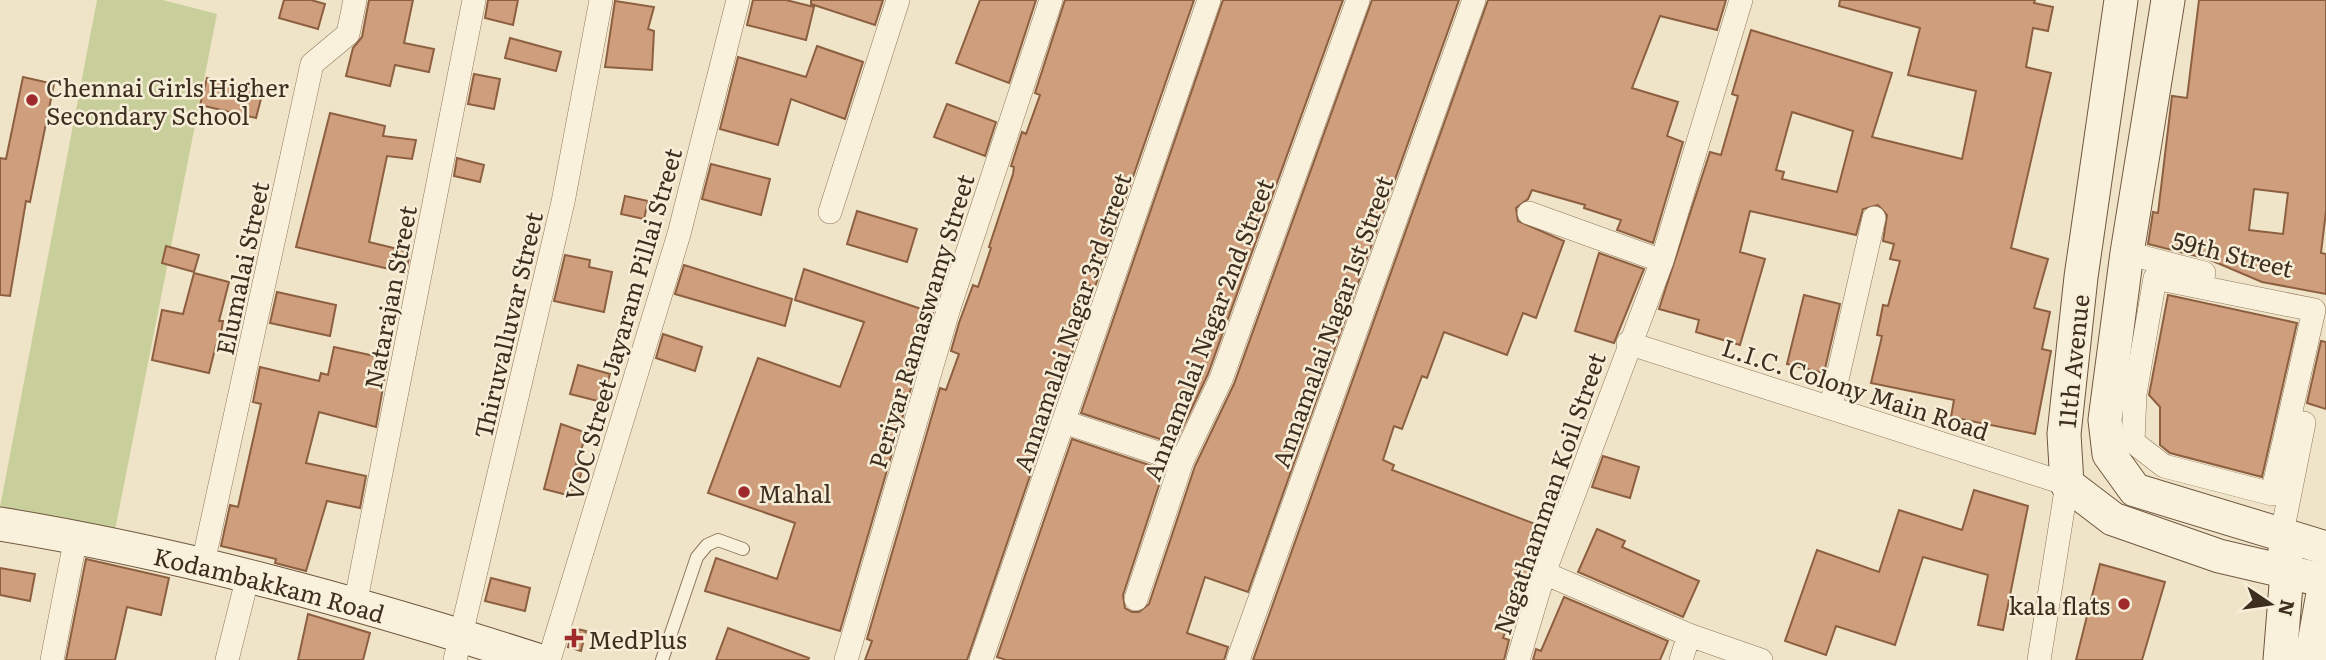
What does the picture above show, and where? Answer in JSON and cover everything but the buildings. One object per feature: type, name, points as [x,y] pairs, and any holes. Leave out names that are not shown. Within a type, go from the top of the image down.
[{"type":"main road","name":"11th Avenue","points":[[2067,484],[2064,434],[2081,278],[2121,0]]},
{"type":"main road","name":"11th Avenue","points":[[2168,0],[2127,253],[2122,392],[2105,420],[2109,454],[2135,490],[2326,548]]},
{"type":"main road","points":[[2067,484],[2113,519],[2219,556],[2326,580],[2311,660]]},
{"type":"main road","name":"Kodambakkam Road","points":[[0,524],[203,563],[355,605],[458,648],[537,660]]},
{"type":"main road","points":[[2280,660],[2287,572],[2282,533]]},
{"type":"street","name":"Elumalai Street","points":[[203,563],[312,64],[348,34],[355,0]]},
{"type":"street","name":"Natarajan Street","points":[[355,605],[474,0]]},
{"type":"street","name":"Thiruvalluvar Street","points":[[458,648],[563,202],[601,0]]},
{"type":"street","name":"VOC Street Jayaram Pillai Street","points":[[549,660],[679,234],[738,0]]},
{"type":"street","points":[[830,212],[898,0]]},
{"type":"street","name":"Periyar Ramaswamy Street","points":[[846,660],[948,311],[1051,0]]},
{"type":"street","name":"Annamalai Nagar 3rd street","points":[[981,660],[1209,0]]},
{"type":"street","name":"Annamalai Nagar 2nd Street","points":[[1136,599],[1182,461],[1222,379],[1358,0]]},
{"type":"street","name":"Annamalai Nagar 1st Street","points":[[1238,659],[1474,0]]},
{"type":"street","name":"Nagathamman Koil Street","points":[[1518,660],[1544,573],[1628,343],[1662,261],[1741,0]]},
{"type":"street","points":[[1529,213],[1662,261]]},
{"type":"street","points":[[1831,406],[1874,218]]},
{"type":"street","name":"59th Street","points":[[2127,253],[2326,306]]},
{"type":"street","points":[[2155,278],[2314,310],[2272,494],[2164,466],[2133,442],[2122,392],[2155,278]]},
{"type":"street","points":[[2282,533],[2326,306]]},
{"type":"street","name":"L.I.C. Colony Main Road","points":[[1628,343],[2067,484]]},
{"type":"street","points":[[1064,422],[1182,461]]},
{"type":"street","points":[[2039,660],[2067,484]]},
{"type":"street","points":[[52,660],[76,537]]},
{"type":"street","points":[[1544,573],[1689,635],[1761,660]]},
{"type":"street","points":[[227,660],[248,576]]},
{"type":"street","points":[[1681,660],[1689,635]]},
{"type":"lane","points":[[662,660],[697,557],[706,545],[718,540],[743,549]]},
{"type":"green space","points":[[97,0],[163,0],[217,14],[115,530],[0,507]]},
{"type":"place","name":"Chennai Girls Higher Secondary School","points":[[32,100]]},
{"type":"place","name":"Mahal","points":[[744,492]]},
{"type":"place","name":"kala flats","points":[[2124,604]]},
{"type":"place","name":"MedPlus","points":[[574,638]]}]
